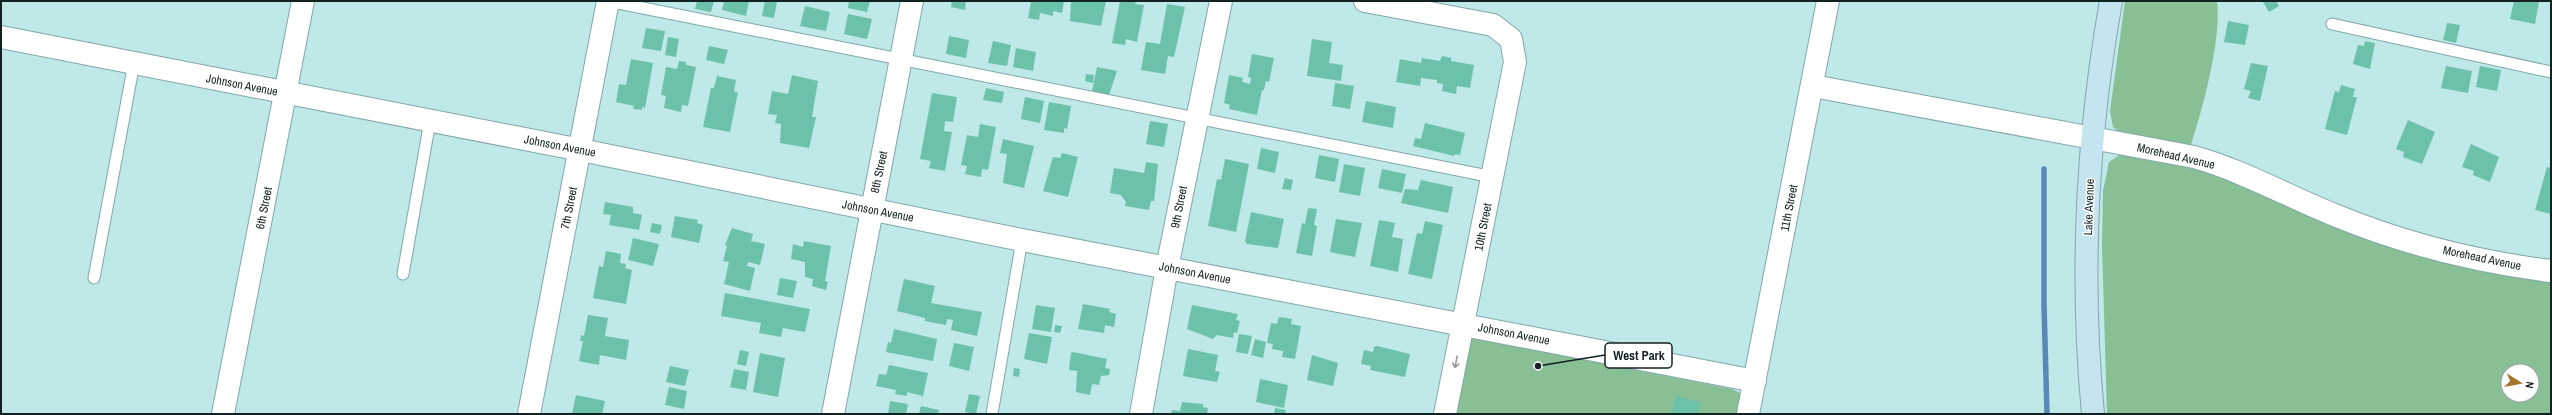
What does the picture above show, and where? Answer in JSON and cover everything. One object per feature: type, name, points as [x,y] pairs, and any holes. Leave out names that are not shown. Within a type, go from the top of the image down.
[{"type":"main road","name":"Lake Avenue","points":[[2093,414],[2088,281],[2092,139],[2111,1]]},
{"type":"street","name":"6th Street","points":[[223,414],[304,1]]},
{"type":"street","name":"7th Street","points":[[529,414],[608,1]]},
{"type":"street","name":"8th Street","points":[[833,414],[871,210],[902,60],[912,1]]},
{"type":"street","name":"9th Street","points":[[1141,414],[1167,268],[1221,1]]},
{"type":"street","name":"10th Street","points":[[1365,1],[1493,25],[1511,39],[1515,62],[1445,414]]},
{"type":"street","name":"11th Street","points":[[1748,414],[1813,86],[1828,1]]},
{"type":"street","name":"Johnson Avenue","points":[[1,37],[580,150],[1022,240],[1755,381]]},
{"type":"street","name":"Morehead Avenue","points":[[1813,86],[2204,160],[2339,217],[2412,242],[2484,260],[2551,271]]},
{"type":"lane","points":[[608,1],[1493,177]]},
{"type":"lane","points":[[2332,24],[2551,72]]},
{"type":"lane","points":[[94,278],[134,63]]},
{"type":"lane","points":[[403,274],[430,121]]},
{"type":"lane","points":[[992,414],[1022,240]]},
{"type":"green space","points":[[2125,1],[2217,1],[2217,35],[2214,54],[2200,115],[2190,148],[2119,132],[2113,127],[2110,111]]},
{"type":"green space","points":[[2121,154],[2182,163],[2551,279],[2551,414],[2107,414],[2102,245],[2103,191],[2109,162]]},
{"type":"green space","points":[[1473,338],[1732,389],[1740,393],[1740,414],[1450,414],[1468,340]]},
{"type":"building","points":[[697,1],[714,1],[711,12],[695,9]]},
{"type":"building","points":[[724,1],[749,1],[746,16],[722,10]]},
{"type":"building","points":[[765,1],[777,1],[774,18],[762,16]]},
{"type":"building","points":[[849,1],[870,1],[867,12],[848,8]]},
{"type":"building","points":[[952,1],[966,1],[965,10],[951,7]]},
{"type":"building","points":[[1031,1],[1064,1],[1062,13],[1053,11],[1053,16],[1040,13],[1039,20],[1028,18]]},
{"type":"building","points":[[1071,1],[1106,1],[1101,26],[1070,21]]},
{"type":"building","points":[[1120,1],[1136,1],[1135,4],[1144,5],[1137,42],[1126,39],[1125,45],[1112,43]]},
{"type":"building","points":[[2276,1],[2279,6],[2269,12],[2263,2]]},
{"type":"building","points":[[2514,1],[2539,1],[2535,24],[2510,19]]},
{"type":"building","points":[[1167,4],[1185,7],[1174,57],[1168,56],[1165,74],[1141,70],[1146,42],[1160,44]]},
{"type":"building","points":[[805,6],[830,12],[826,31],[800,26]]},
{"type":"building","points":[[848,14],[872,19],[867,39],[844,34]]},
{"type":"building","points":[[2228,21],[2249,25],[2245,45],[2224,42]]},
{"type":"building","points":[[2447,23],[2460,25],[2456,43],[2443,40]]},
{"type":"building","points":[[646,28],[665,31],[661,51],[642,48]]},
{"type":"building","points":[[949,36],[969,40],[966,58],[946,54]]},
{"type":"building","points":[[668,37],[679,39],[676,57],[665,55]]},
{"type":"building","points":[[1312,39],[1332,42],[1329,63],[1343,65],[1341,81],[1307,76]]},
{"type":"building","points":[[993,41],[1011,45],[1007,66],[988,63]]},
{"type":"building","points":[[2365,41],[2375,43],[2370,69],[2353,64],[2358,45],[2364,46]]},
{"type":"building","points":[[709,46],[728,50],[724,64],[706,60]]},
{"type":"building","points":[[1016,48],[1036,52],[1033,71],[1013,67]]},
{"type":"building","points":[[1252,54],[1274,58],[1269,82],[1266,81],[1264,90],[1262,90],[1257,115],[1229,109],[1230,105],[1224,103],[1229,75],[1243,78],[1242,82],[1250,84],[1251,78],[1248,77]]},
{"type":"building","points":[[1442,56],[1451,58],[1451,61],[1474,65],[1470,88],[1457,86],[1456,94],[1442,91],[1443,84],[1437,83],[1437,80],[1421,78],[1420,86],[1396,82],[1400,59],[1421,63],[1422,58],[1440,61]]},
{"type":"building","points":[[631,59],[653,63],[645,108],[642,107],[642,110],[633,109],[634,106],[616,102],[619,84],[626,85]]},
{"type":"building","points":[[679,61],[686,62],[686,65],[696,67],[688,106],[682,105],[681,112],[664,108],[666,96],[661,95],[666,67],[677,69]]},
{"type":"building","points":[[2251,63],[2268,66],[2260,101],[2248,98],[2251,91],[2244,89]]},
{"type":"building","points":[[2446,66],[2472,71],[2468,93],[2441,88]]},
{"type":"building","points":[[2480,66],[2501,70],[2497,91],[2476,87]]},
{"type":"building","points":[[1097,67],[1117,71],[1109,95],[1092,91]]},
{"type":"building","points":[[1086,74],[1094,75],[1093,83],[1085,81]]},
{"type":"building","points":[[792,75],[818,81],[812,117],[816,117],[809,148],[780,143],[781,124],[775,123],[777,115],[768,114],[772,91],[788,94]]},
{"type":"building","points":[[717,76],[736,80],[734,92],[738,92],[730,132],[703,127],[711,88],[714,88]]},
{"type":"building","points":[[1335,83],[1354,86],[1350,109],[1332,106]]},
{"type":"building","points":[[2341,85],[2355,89],[2353,97],[2357,97],[2347,135],[2325,129],[2335,91],[2339,92]]},
{"type":"building","points":[[986,88],[1004,92],[1002,103],[983,100]]},
{"type":"building","points":[[932,93],[957,97],[953,122],[945,121],[944,131],[952,132],[945,171],[929,168],[931,161],[920,159]]},
{"type":"building","points":[[1025,97],[1044,101],[1040,123],[1021,119]]},
{"type":"building","points":[[1366,101],[1396,107],[1393,128],[1362,122]]},
{"type":"building","points":[[1049,102],[1071,106],[1067,129],[1064,128],[1064,133],[1044,130]]},
{"type":"building","points":[[2408,120],[2435,132],[2422,164],[2403,157],[2404,152],[2396,149]]},
{"type":"building","points":[[1150,121],[1168,124],[1164,147],[1146,144]]},
{"type":"building","points":[[1425,123],[1465,133],[1460,155],[1455,154],[1454,156],[1413,146],[1415,138],[1421,139]]},
{"type":"building","points":[[980,124],[996,127],[988,170],[982,169],[981,177],[965,174],[967,166],[961,165],[967,135],[978,137]]},
{"type":"building","points":[[1003,139],[1034,146],[1024,188],[1003,183],[1007,154],[1000,153]]},
{"type":"building","points":[[2471,144],[2499,157],[2490,182],[2473,175],[2474,171],[2462,167]]},
{"type":"building","points":[[1261,148],[1279,152],[1275,173],[1257,169]]},
{"type":"building","points":[[1062,153],[1078,157],[1068,197],[1043,191],[1053,157],[1060,158]]},
{"type":"building","points":[[1319,155],[1339,159],[1335,182],[1315,178]]},
{"type":"building","points":[[1225,159],[1249,164],[1236,232],[1208,226],[1217,179],[1221,180]]},
{"type":"building","points":[[1146,162],[1158,164],[1154,201],[1151,201],[1149,210],[1125,206],[1126,202],[1121,195],[1110,193],[1114,168],[1144,173]]},
{"type":"building","points":[[1344,164],[1365,168],[1360,196],[1339,192]]},
{"type":"building","points":[[2547,167],[2551,168],[2551,214],[2535,210]]},
{"type":"building","points":[[1382,169],[1406,174],[1402,193],[1378,188]]},
{"type":"building","points":[[1285,178],[1293,180],[1291,190],[1282,189]]},
{"type":"building","points":[[1421,180],[1453,187],[1448,213],[1401,203],[1405,189],[1418,190]]},
{"type":"building","points":[[605,202],[633,207],[633,213],[642,215],[639,230],[609,225],[611,215],[603,214]]},
{"type":"building","points":[[1308,208],[1317,209],[1314,225],[1317,226],[1312,256],[1296,253],[1302,223],[1305,224]]},
{"type":"building","points":[[1251,212],[1284,219],[1278,248],[1247,244],[1245,241]]},
{"type":"building","points":[[675,216],[698,220],[697,223],[703,225],[699,243],[671,237]]},
{"type":"building","points":[[1336,219],[1362,223],[1355,257],[1330,252]]},
{"type":"building","points":[[1379,220],[1395,223],[1392,237],[1403,239],[1398,272],[1370,266]]},
{"type":"building","points":[[1425,221],[1443,225],[1432,279],[1408,274],[1417,233],[1422,234]]},
{"type":"building","points":[[652,223],[662,225],[660,234],[650,232]]},
{"type":"building","points":[[732,228],[753,234],[751,241],[765,244],[760,265],[748,262],[747,266],[755,268],[750,291],[724,284],[729,262],[723,261],[727,246],[725,245]]},
{"type":"building","points":[[633,238],[659,244],[653,266],[628,260]]},
{"type":"building","points":[[804,241],[831,246],[825,281],[828,282],[826,290],[812,286],[813,279],[805,277],[805,262],[791,259],[793,244],[803,247]]},
{"type":"building","points":[[606,251],[621,254],[620,263],[626,264],[625,268],[632,270],[626,304],[593,298],[599,266],[603,267]]},
{"type":"building","points":[[780,278],[797,281],[793,298],[777,295]]},
{"type":"building","points":[[904,279],[935,286],[931,303],[982,312],[977,336],[951,330],[953,320],[947,319],[946,325],[925,321],[925,318],[897,311]]},
{"type":"building","points":[[725,293],[810,309],[805,332],[783,328],[781,337],[759,333],[761,323],[721,316]]},
{"type":"building","points":[[1083,304],[1110,309],[1109,312],[1116,314],[1114,327],[1105,325],[1104,333],[1078,329]]},
{"type":"building","points":[[1036,305],[1055,308],[1051,332],[1032,329]]},
{"type":"building","points":[[1192,305],[1238,314],[1236,320],[1240,321],[1237,333],[1234,332],[1233,338],[1217,335],[1213,339],[1187,329]]},
{"type":"building","points":[[588,315],[608,318],[605,336],[629,340],[626,360],[600,355],[599,365],[579,361],[583,341],[580,341],[581,335],[584,336]]},
{"type":"building","points":[[1279,317],[1292,319],[1291,324],[1301,326],[1295,359],[1282,357],[1283,351],[1272,349],[1273,344],[1267,343],[1271,323],[1277,324]]},
{"type":"building","points":[[1055,325],[1062,326],[1060,333],[1054,332]]},
{"type":"building","points":[[894,329],[937,339],[933,361],[886,352],[888,342],[891,343]]},
{"type":"building","points":[[1029,333],[1052,337],[1047,364],[1024,359]]},
{"type":"building","points":[[1239,334],[1252,336],[1248,354],[1236,352]]},
{"type":"building","points":[[1255,339],[1266,342],[1263,358],[1251,355]]},
{"type":"building","points":[[954,343],[974,347],[969,371],[949,366]]},
{"type":"building","points":[[1377,346],[1410,354],[1405,377],[1370,370],[1371,366],[1361,364],[1364,350],[1373,352],[1374,347]]},
{"type":"building","points":[[1188,349],[1218,355],[1215,371],[1220,372],[1217,382],[1183,376]]},
{"type":"building","points":[[740,350],[749,352],[746,366],[737,364]]},
{"type":"building","points":[[1073,352],[1107,359],[1105,368],[1110,369],[1109,375],[1101,376],[1099,385],[1092,384],[1090,395],[1076,392],[1077,371],[1069,370],[1071,353]]},
{"type":"building","points":[[760,353],[785,358],[778,397],[753,392]]},
{"type":"building","points":[[1312,355],[1338,363],[1333,386],[1307,380]]},
{"type":"building","points":[[889,365],[928,373],[923,396],[907,392],[907,396],[895,394],[896,390],[876,386],[879,374],[886,375]]},
{"type":"building","points":[[670,366],[689,370],[685,386],[666,382]]},
{"type":"building","points":[[1014,368],[1020,369],[1019,377],[1013,376]]},
{"type":"building","points":[[734,369],[749,372],[746,390],[730,387]]},
{"type":"building","points":[[1260,379],[1288,385],[1284,408],[1256,402]]},
{"type":"building","points":[[669,387],[687,391],[684,409],[665,405]]},
{"type":"building","points":[[969,394],[980,396],[976,414],[965,412]]},
{"type":"building","points":[[576,395],[605,401],[602,414],[572,414]]},
{"type":"building","points":[[1675,396],[1700,402],[1697,414],[1671,414]]},
{"type":"building","points":[[890,401],[908,404],[906,414],[888,414]]},
{"type":"building","points":[[1182,402],[1203,404],[1203,407],[1208,408],[1207,414],[1171,414],[1172,410],[1180,411]]},
{"type":"building","points":[[921,406],[939,410],[938,414],[919,414]]},
{"type":"building","points":[[1275,408],[1286,410],[1285,414],[1274,414]]},
{"type":"waterway","points":[[2044,169],[2044,305],[2047,414]]},
{"type":"place","name":"West Park","points":[[1538,366]]}]
